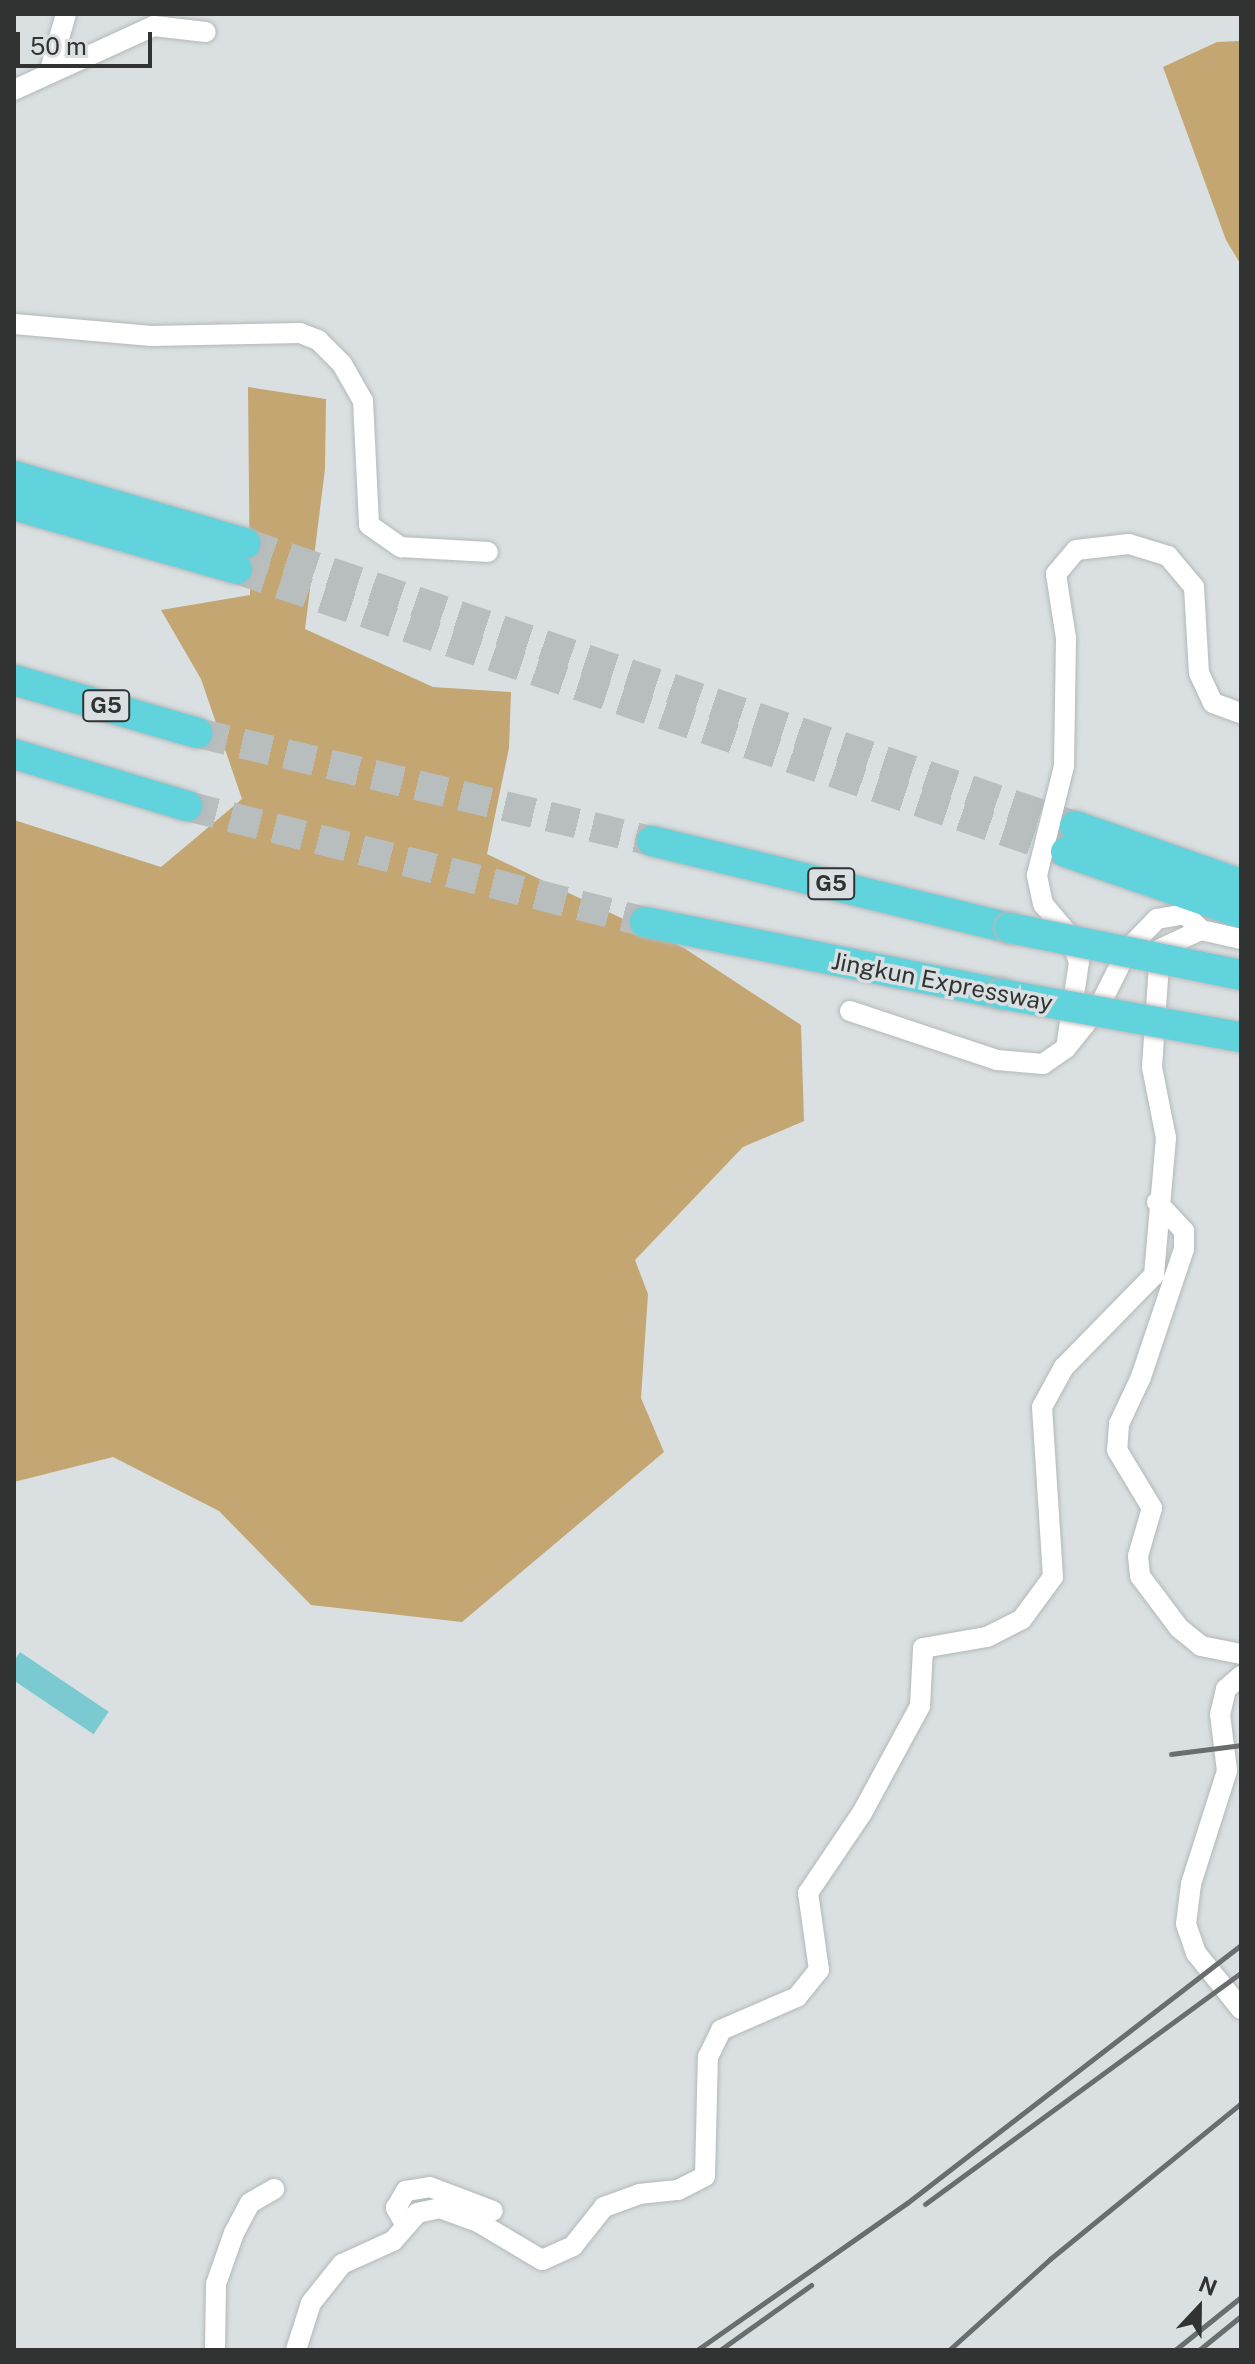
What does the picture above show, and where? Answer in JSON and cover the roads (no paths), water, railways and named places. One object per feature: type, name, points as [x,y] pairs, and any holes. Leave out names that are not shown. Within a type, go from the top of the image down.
[{"type":"highway","points":[[14,476],[241,556],[14,505]]},
{"type":"highway","name":"G5","points":[[14,680],[198,733]]},
{"type":"highway","points":[[14,754],[187,806]]},
{"type":"highway","points":[[1241,884],[1071,839],[1241,913]]},
{"type":"highway","name":"G5","points":[[652,841],[1010,928],[1241,975]]},
{"type":"highway","name":"Jingkun Expressway","points":[[645,922],[1001,994],[1241,1037]]},
{"type":"street","points":[[50,70],[66,14]]},
{"type":"street","points":[[14,90],[50,70],[154,26],[206,32]]},
{"type":"street","points":[[14,324],[151,336],[300,333],[318,340],[342,364],[363,401],[369,525],[401,547],[488,552]]},
{"type":"street","points":[[1066,1048],[1079,962],[1069,935],[1043,904],[1037,875],[1064,766],[1066,638],[1056,574],[1076,550],[1129,544],[1168,556],[1194,587],[1199,673],[1213,703],[1241,713]]},
{"type":"street","points":[[850,1011],[997,1060],[1043,1064],[1066,1048],[1099,1007],[1128,949],[1157,919],[1185,914],[1201,930],[1241,939]]},
{"type":"street","points":[[296,2350],[311,2303],[342,2264],[393,2241],[417,2213],[440,2208],[478,2222],[542,2260],[573,2246],[604,2207],[639,2194],[678,2190],[705,2176],[708,2057],[721,2030],[797,1997],[819,1970],[808,1893],[862,1813],[920,1706],[923,1648],[987,1637],[1022,1619],[1053,1577],[1042,1407],[1064,1367],[1154,1275],[1157,1202],[1166,1138],[1152,1067],[1160,949],[1201,930]]},
{"type":"street","points":[[1157,1202],[1184,1231],[1184,1249],[1141,1377],[1119,1424],[1117,1450],[1152,1508],[1138,1556],[1140,1576],[1179,1628],[1201,1646],[1241,1654]]},
{"type":"street","points":[[1241,1676],[1226,1689],[1220,1714],[1227,1771],[1191,1884],[1186,1924],[1196,1953],[1241,2009]]},
{"type":"street","points":[[406,2226],[396,2208],[406,2191],[430,2187],[493,2211]]},
{"type":"street","points":[[215,2350],[216,2284],[250,2203],[274,2189]]},
{"type":"tunnel","points":[[245,543],[1075,826]]},
{"type":"tunnel","points":[[237,569],[1066,852]]},
{"type":"tunnel","points":[[198,733],[652,841]]},
{"type":"tunnel","points":[[187,806],[645,922]]},
{"type":"railway","points":[[1171,1754],[1241,1745]]},
{"type":"railway","points":[[697,2350],[907,2203],[1241,1945]]},
{"type":"railway","points":[[925,2204],[1241,1973]]},
{"type":"railway","points":[[949,2350],[1050,2259],[1241,2103]]},
{"type":"railway","points":[[720,2350],[811,2285]]},
{"type":"railway","points":[[1175,2350],[1241,2297]]},
{"type":"railway","points":[[1199,2350],[1241,2316]]}]
